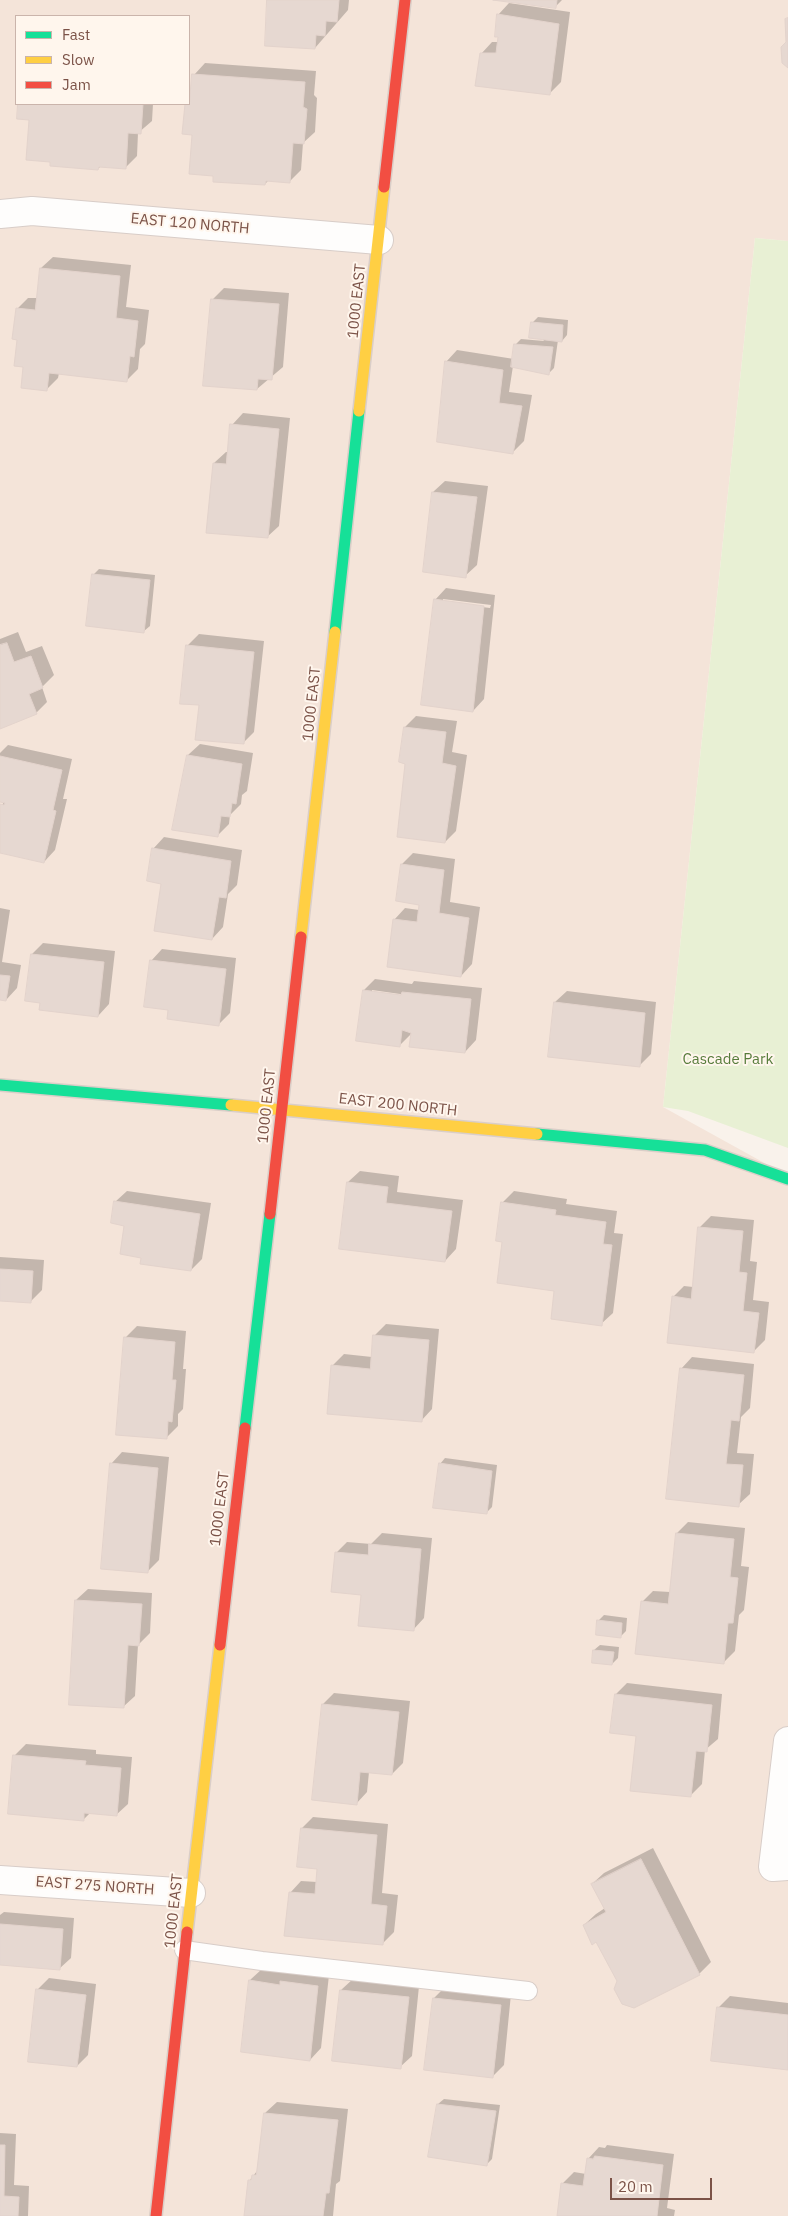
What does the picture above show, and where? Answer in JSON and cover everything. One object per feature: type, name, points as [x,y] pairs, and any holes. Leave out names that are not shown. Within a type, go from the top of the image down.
[{"type":"street","name":"1000 EAST","points":[[156,2216],[184,1950],[282,1109],[405,0]]},
{"type":"street","name":"EAST 120 NORTH","points":[[0,214],[32,211],[379,240]]},
{"type":"street","name":"EAST 200 NORTH","points":[[0,1085],[282,1109],[705,1150],[788,1179]]},
{"type":"street","points":[[780,1866],[788,1741]]},
{"type":"street","name":"EAST 275 NORTH","points":[[0,1880],[191,1893]]},
{"type":"lane","points":[[184,1950],[262,1961],[528,1991]]},
{"type":"shaded area","points":[[0,0],[788,0],[788,241],[755,238],[663,1107],[788,1176],[788,2216],[0,2216]]},
{"type":"green space","name":"Cascade Park","points":[[755,238],[788,241],[788,1148],[688,1111],[663,1107]]},
{"type":"building","points":[[267,0],[339,0],[337,22],[326,21],[325,36],[316,35],[315,49],[265,46]]},
{"type":"building","points":[[493,0],[557,0],[556,8]]},
{"type":"building","points":[[497,14],[559,24],[550,95],[475,86],[480,53],[496,53],[498,37],[495,37]]},
{"type":"building","points":[[788,18],[788,68],[782,63],[781,47],[786,42],[785,19]]},
{"type":"building","points":[[192,74],[305,82],[303,107],[307,109],[304,144],[293,143],[290,183],[266,181],[265,185],[213,182],[213,176],[189,174],[192,135],[182,134],[185,105],[190,105]]},
{"type":"building","points":[[18,105],[143,105],[141,134],[128,133],[126,169],[99,167],[98,170],[50,166],[50,162],[26,160],[29,120],[17,119]]},
{"type":"building","points":[[40,268],[120,276],[116,318],[138,321],[134,357],[130,356],[127,382],[49,373],[47,391],[21,388],[23,367],[14,366],[17,340],[12,339],[16,308],[35,310]]},
{"type":"building","points":[[211,299],[279,304],[272,380],[258,379],[257,390],[203,386]]},
{"type":"building","points":[[531,322],[563,325],[562,342],[529,338]]},
{"type":"building","points":[[514,344],[553,347],[549,375],[511,367]]},
{"type":"building","points":[[445,361],[503,370],[499,403],[522,406],[513,454],[437,442]]},
{"type":"building","points":[[230,424],[279,429],[268,538],[206,533],[213,463],[226,464]]},
{"type":"building","points":[[432,492],[477,497],[466,578],[423,572]]},
{"type":"building","points":[[92,574],[150,580],[144,633],[86,626]]},
{"type":"building","points":[[434,599],[484,606],[473,712],[421,705]]},
{"type":"building","points":[[7,643],[14,662],[31,656],[43,688],[29,694],[37,714],[0,729],[0,645]]},
{"type":"building","points":[[186,645],[254,652],[244,744],[195,740],[199,705],[180,704]]},
{"type":"building","points":[[404,727],[446,732],[442,763],[456,766],[445,843],[397,837],[405,764],[399,762]]},
{"type":"building","points":[[187,755],[242,764],[236,804],[232,803],[230,817],[221,816],[218,837],[172,830]]},
{"type":"building","points":[[0,756],[62,770],[53,810],[56,811],[44,863],[0,853],[0,804],[4,805],[5,803],[0,802]]},
{"type":"building","points":[[152,848],[231,861],[226,898],[219,897],[212,940],[154,931],[161,884],[147,881]]},
{"type":"building","points":[[401,864],[444,870],[439,913],[469,918],[461,977],[387,967],[393,919],[417,922],[419,905],[396,901]]},
{"type":"building","points":[[31,954],[104,962],[98,1017],[39,1010],[40,1003],[25,1001]]},
{"type":"building","points":[[150,960],[226,969],[219,1026],[167,1019],[168,1010],[144,1007]]},
{"type":"building","points":[[0,975],[10,976],[6,1001],[0,1000]]},
{"type":"building","points":[[363,990],[401,995],[402,992],[471,999],[465,1053],[409,1047],[411,1033],[402,1030],[400,1047],[356,1041]]},
{"type":"building","points":[[554,1002],[645,1013],[640,1067],[548,1057]]},
{"type":"building","points":[[347,1182],[388,1187],[386,1203],[452,1211],[445,1262],[339,1249]]},
{"type":"building","points":[[114,1201],[200,1214],[191,1271],[140,1264],[141,1258],[120,1254],[124,1226],[111,1223]]},
{"type":"building","points":[[501,1202],[556,1210],[555,1215],[606,1222],[603,1244],[612,1245],[602,1326],[551,1319],[554,1291],[497,1283],[502,1242],[496,1241]]},
{"type":"building","points":[[698,1227],[743,1231],[739,1272],[747,1273],[743,1311],[759,1313],[754,1353],[667,1343],[672,1296],[691,1299]]},
{"type":"building","points":[[0,1269],[33,1271],[31,1303],[0,1301]]},
{"type":"building","points":[[373,1335],[429,1340],[422,1422],[327,1414],[331,1365],[370,1369]]},
{"type":"building","points":[[124,1337],[175,1342],[172,1380],[176,1380],[172,1422],[168,1421],[167,1439],[116,1435]]},
{"type":"building","points":[[680,1368],[744,1375],[739,1421],[731,1420],[726,1464],[743,1465],[739,1507],[666,1499]]},
{"type":"building","points":[[110,1463],[158,1468],[148,1573],[101,1569]]},
{"type":"building","points":[[439,1463],[492,1471],[487,1514],[433,1508]]},
{"type":"building","points":[[676,1533],[734,1539],[730,1577],[738,1578],[733,1623],[728,1623],[724,1664],[635,1654],[641,1601],[668,1604]]},
{"type":"building","points":[[369,1544],[421,1549],[414,1631],[358,1626],[361,1595],[331,1592],[335,1552],[368,1555]]},
{"type":"building","points":[[75,1600],[142,1604],[139,1646],[128,1645],[124,1708],[69,1705]]},
{"type":"building","points":[[597,1620],[622,1623],[621,1638],[596,1635]]},
{"type":"building","points":[[593,1650],[614,1652],[612,1665],[592,1663]]},
{"type":"building","points":[[615,1694],[712,1705],[707,1752],[696,1751],[691,1797],[630,1791],[636,1736],[610,1733]]},
{"type":"building","points":[[322,1704],[399,1712],[392,1775],[360,1772],[357,1805],[312,1800]]},
{"type":"building","points":[[13,1755],[86,1761],[85,1765],[121,1768],[117,1816],[84,1813],[84,1821],[8,1814]]},
{"type":"building","points":[[301,1828],[377,1835],[371,1904],[387,1906],[383,1945],[284,1936],[289,1892],[315,1894],[317,1869],[297,1867]]},
{"type":"building","points":[[641,1859],[700,1975],[634,2008],[622,2004],[614,1989],[617,1981],[596,1942],[592,1945],[583,1925],[606,1912],[591,1884]]},
{"type":"building","points":[[0,1924],[63,1929],[60,1970],[0,1965]]},
{"type":"building","points":[[249,1980],[280,1985],[280,1981],[318,1986],[310,2061],[241,2052]]},
{"type":"building","points":[[36,1989],[86,1995],[77,2067],[28,2062]]},
{"type":"building","points":[[340,1990],[409,1997],[401,2069],[332,2061]]},
{"type":"building","points":[[433,1998],[501,2005],[493,2078],[424,2070]]},
{"type":"building","points":[[717,2007],[788,2015],[788,2070],[711,2061]]},
{"type":"building","points":[[437,2104],[496,2111],[487,2166],[428,2157]]},
{"type":"building","points":[[264,2113],[338,2120],[329,2193],[326,2193],[323,2216],[244,2216],[248,2180],[251,2180],[252,2175],[256,2175]]},
{"type":"building","points":[[0,2145],[5,2145],[4,2196],[19,2197],[18,2216],[0,2216]]},
{"type":"building","points":[[595,2156],[663,2165],[657,2216],[557,2216],[561,2183],[583,2186],[587,2158],[593,2159]]},
{"type":"traffic: fast","points":[[335,632],[359,411]]},
{"type":"traffic: fast","points":[[0,1085],[231,1105]]},
{"type":"traffic: fast","points":[[537,1134],[705,1150],[788,1179]]},
{"type":"traffic: fast","points":[[245,1428],[270,1214]]},
{"type":"traffic: slow","points":[[359,411],[384,187]]},
{"type":"traffic: slow","points":[[301,937],[335,632]]},
{"type":"traffic: slow","points":[[231,1105],[537,1134]]},
{"type":"traffic: slow","points":[[187,1932],[220,1645]]},
{"type":"traffic: jam","points":[[384,187],[405,0]]},
{"type":"traffic: jam","points":[[270,1214],[301,937]]},
{"type":"traffic: jam","points":[[220,1645],[245,1428]]},
{"type":"traffic: jam","points":[[156,2216],[187,1932]]}]
